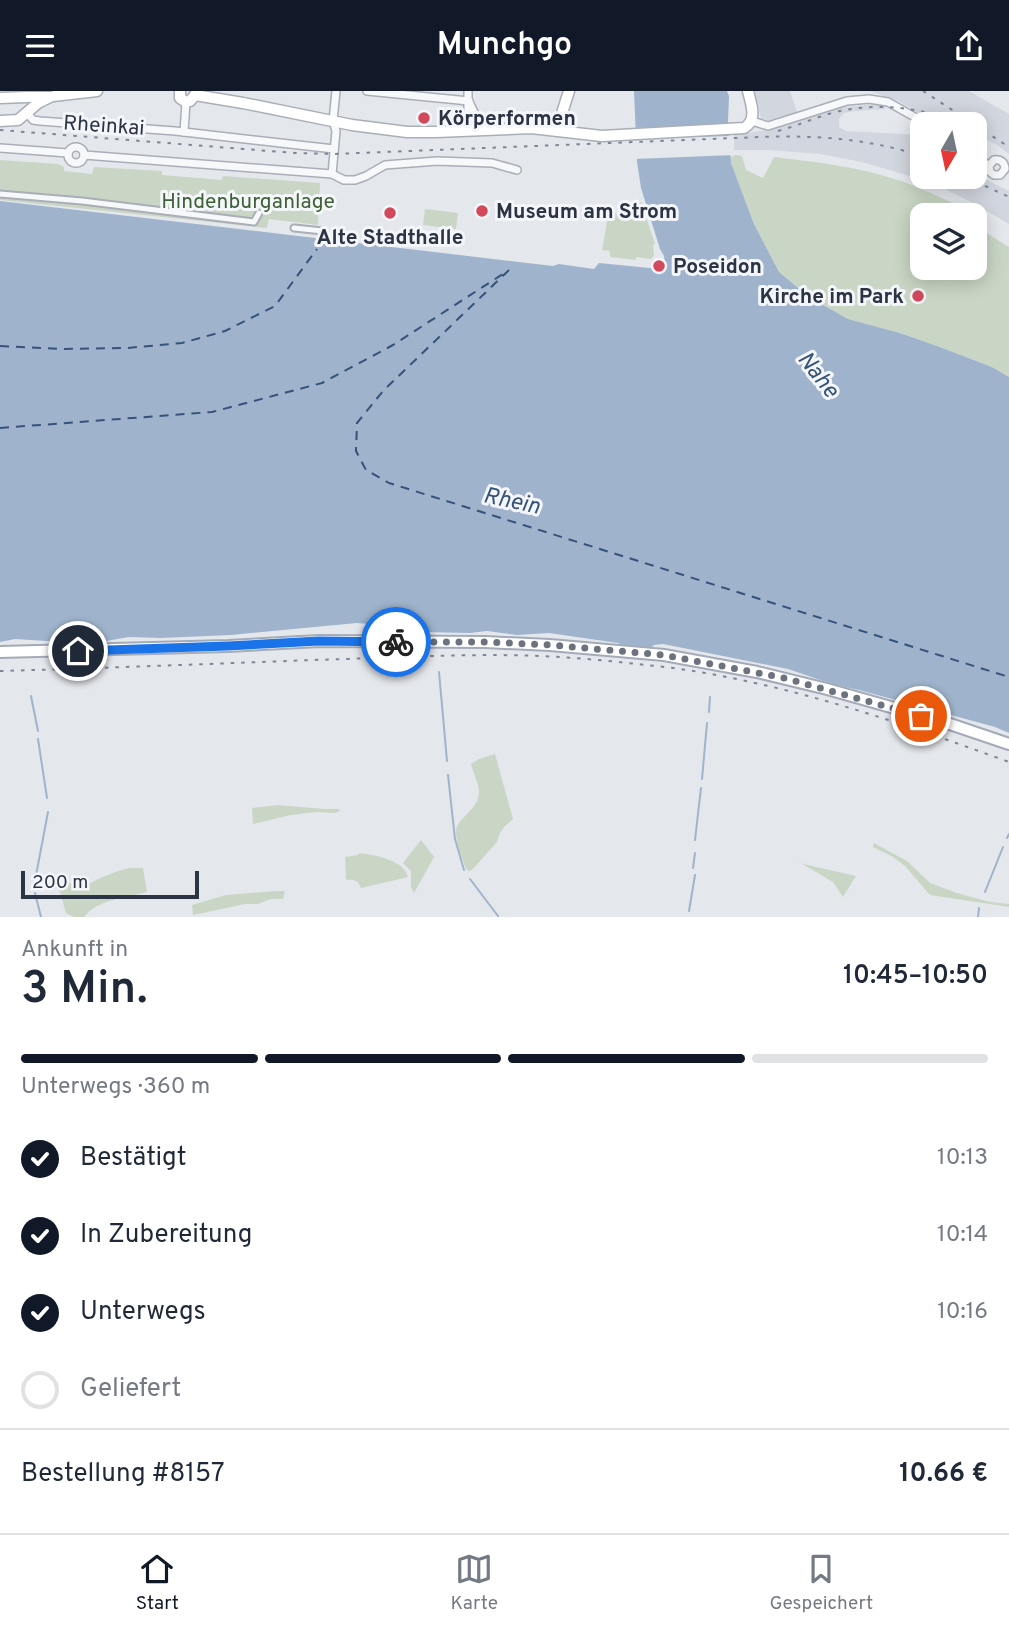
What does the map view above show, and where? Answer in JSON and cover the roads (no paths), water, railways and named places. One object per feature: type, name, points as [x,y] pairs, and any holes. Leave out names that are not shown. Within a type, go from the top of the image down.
[{"type":"main road","points":[[0,98],[97,91]]},
{"type":"main road","points":[[178,91],[180,98],[192,96],[243,103],[399,131],[531,128],[602,136],[746,128],[752,121],[748,91]]},
{"type":"main road","points":[[560,131],[569,91]]},
{"type":"main road","points":[[0,121],[18,120],[38,103],[53,96]]},
{"type":"main road","points":[[17,97],[28,104],[27,113]]},
{"type":"main road","points":[[0,652],[216,647],[319,641],[485,642],[588,648],[664,655],[784,678],[944,722],[1009,744]]},
{"type":"street","points":[[332,174],[336,91]]},
{"type":"street","points":[[367,91],[469,101]]},
{"type":"street","points":[[468,91],[472,131]]},
{"type":"street","points":[[184,132],[192,96]]},
{"type":"street","points":[[752,121],[771,125],[847,101],[869,99],[888,102],[910,114]]},
{"type":"street","name":"Rheinkai","points":[[27,113],[33,120],[40,121],[184,132],[334,149]]},
{"type":"street","points":[[0,148],[68,153],[70,160],[75,162],[81,160],[83,155],[332,174],[344,180],[366,176],[385,165],[437,161],[492,163],[517,170]]},
{"type":"street","points":[[0,194],[254,222],[259,213]]},
{"type":"street","points":[[294,228],[323,232]]},
{"type":"water","points":[[634,91],[727,91],[731,163],[754,224],[779,272],[809,297],[848,319],[937,346],[992,367],[1009,377],[1009,733],[832,684],[788,669],[663,644],[654,645],[650,649],[549,633],[517,635],[487,631],[421,632],[420,628],[357,623],[231,635],[129,637],[106,641],[84,638],[70,641],[15,639],[0,642],[0,201],[553,266],[559,264],[594,269],[599,263],[660,269],[665,264],[664,256],[641,188],[637,162]]},
{"type":"waterway","points":[[439,672],[447,761]]},
{"type":"waterway","points":[[31,696],[38,731]]},
{"type":"waterway","points":[[709,712],[710,697]]},
{"type":"waterway","points":[[702,779],[707,723]]},
{"type":"waterway","points":[[38,739],[47,798]]},
{"type":"waterway","points":[[448,775],[455,839],[464,870]]},
{"type":"waterway","points":[[695,840],[701,788]]},
{"type":"waterway","points":[[34,886],[48,812]]},
{"type":"waterway","points":[[1007,838],[1009,834]]},
{"type":"waterway","points":[[985,892],[1003,847]]},
{"type":"waterway","points":[[693,868],[695,853]]},
{"type":"waterway","points":[[689,911],[695,875]]},
{"type":"waterway","points":[[470,879],[498,916]]},
{"type":"waterway","points":[[35,893],[41,917]]},
{"type":"waterway","points":[[978,917],[979,908]]},
{"type":"railway","points":[[923,91],[955,112]]},
{"type":"railway","points":[[778,131],[852,109],[883,107],[923,112]]},
{"type":"railway","points":[[0,130],[334,154],[761,137],[843,139],[910,152]]},
{"type":"railway","points":[[987,133],[1009,147]]},
{"type":"railway","points":[[987,187],[1009,197]]},
{"type":"railway","points":[[0,671],[456,655],[590,659],[716,675],[801,694],[885,719],[1009,762]]},
{"type":"place","name":"Körperformen","points":[[424,118]]},
{"type":"place","name":"Museum am Strom","points":[[482,211]]},
{"type":"place","name":"Alte Stadthalle","points":[[390,213]]},
{"type":"place","name":"Poseidon","points":[[659,266]]},
{"type":"place","name":"Kirche im Park","points":[[918,296]]},
{"type":"park label","name":"Hindenburganlage","points":[[248,201]]},
{"type":"water label","name":"Nahe","points":[[819,374]]},
{"type":"water label","name":"Rhein","points":[[512,500]]}]
